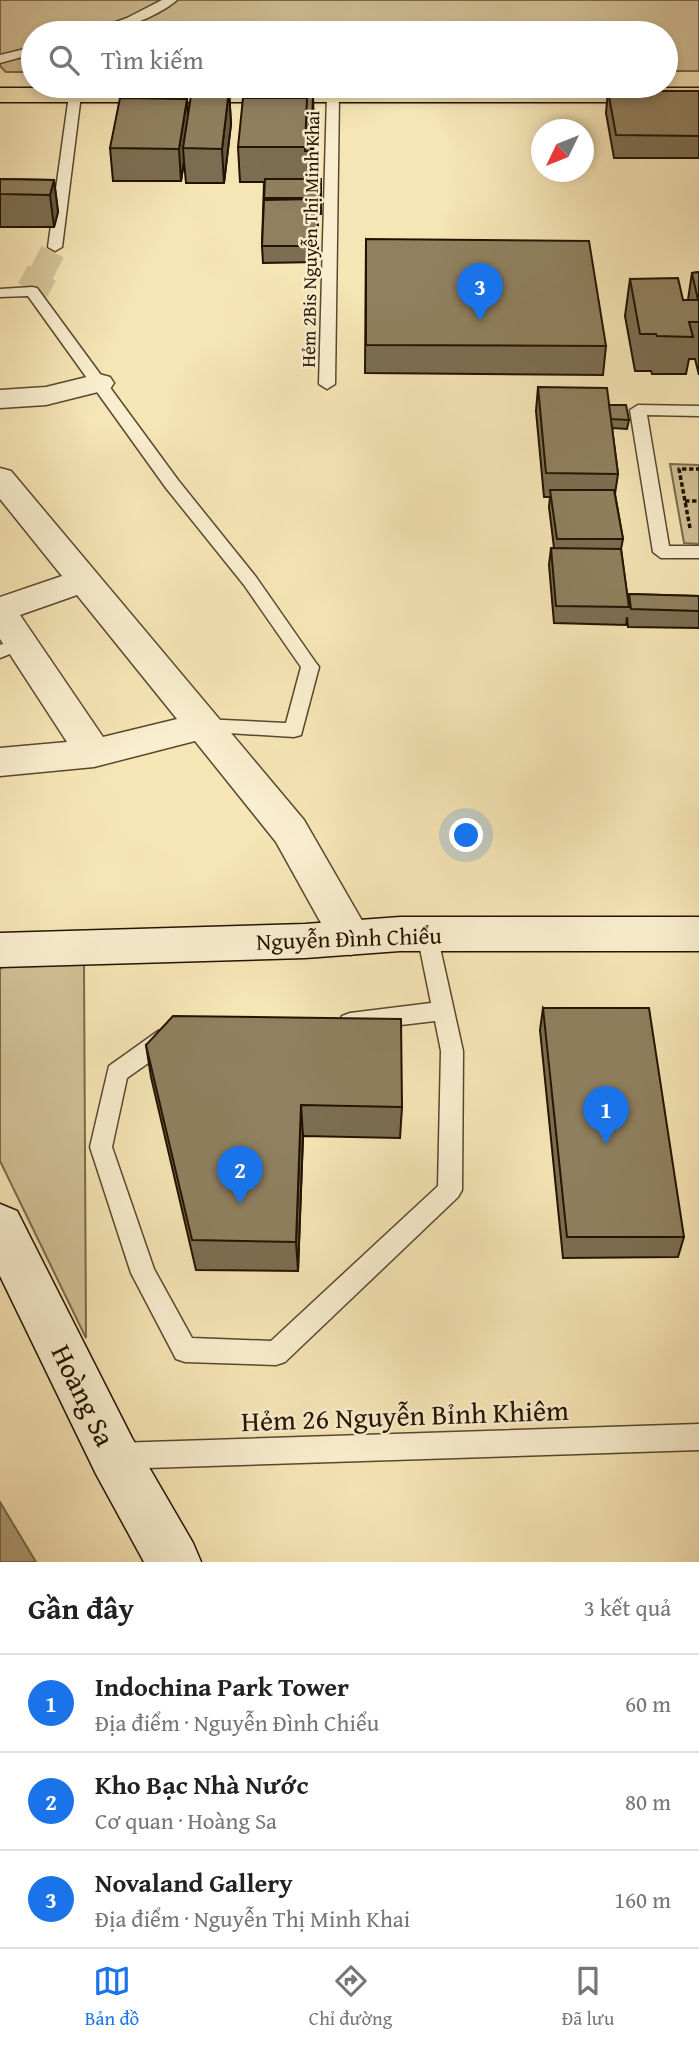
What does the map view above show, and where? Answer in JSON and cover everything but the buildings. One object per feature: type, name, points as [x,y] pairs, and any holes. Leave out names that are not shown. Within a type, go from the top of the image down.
[{"type":"main road","points":[[0,82],[21,82]]},
{"type":"main road","points":[[678,83],[699,83]]},
{"type":"main road","points":[[678,94],[699,95]]},
{"type":"main road","points":[[0,95],[21,95]]},
{"type":"street","points":[[0,399],[46,396],[99,383]]},
{"type":"street","points":[[6,494],[83,581],[290,831],[351,938]]},
{"type":"street","points":[[83,581],[0,610],[10,648],[94,753]]},
{"type":"street","points":[[0,762],[94,753],[201,726]]},
{"type":"street","name":"Nguyễn Đình Chiểu","points":[[0,950],[427,934],[699,934]]},
{"type":"street","name":"Hoàng Sa","points":[[0,1226],[114,1456],[174,1562]]},
{"type":"lane","points":[[128,21],[171,0]]},
{"type":"lane","points":[[0,59],[21,53]]},
{"type":"lane","points":[[55,247],[74,98]]},
{"type":"lane","name":"Hẻm 2Bis Nguyễn Thị Minh Khai","points":[[327,384],[333,98]]},
{"type":"lane","points":[[0,293],[32,291],[172,484],[250,580],[310,667],[294,730],[201,726]]},
{"type":"lane","points":[[695,545],[661,552],[638,410],[699,411]]},
{"type":"lane","points":[[184,1025],[117,1073],[101,1147],[143,1273],[185,1350],[276,1353],[450,1190],[452,1051],[427,934]]},
{"type":"lane","points":[[334,1021],[443,1011]]},
{"type":"lane","name":"Hẻm 26 Nguyễn Bỉnh Khiêm","points":[[114,1456],[699,1437]]},
{"type":"path","points":[[695,545],[679,469],[699,469]]},
{"type":"path","points":[[685,500],[699,501]]},
{"type":"shaded area","points":[[0,0],[699,0],[699,71],[678,71],[678,21],[21,21],[21,72],[6,72],[0,66]]},
{"type":"shaded area","points":[[670,464],[699,465],[699,544],[684,543]]},
{"type":"shaded area","points":[[10,963],[84,965],[86,1338],[0,1161],[0,969]]},
{"type":"shaded area","points":[[0,1502],[36,1562],[0,1562]]},
{"type":"tunnel","points":[[41,274],[55,247]]},
{"type":"tunnel","points":[[32,291],[42,273]]},
{"type":"place","name":"Novaland Gallery","points":[[480,321]]},
{"type":"place","name":"Indochina Park Tower","points":[[606,1144]]},
{"type":"place","name":"Kho Bạc Nhà Nước","points":[[240,1204]]}]
